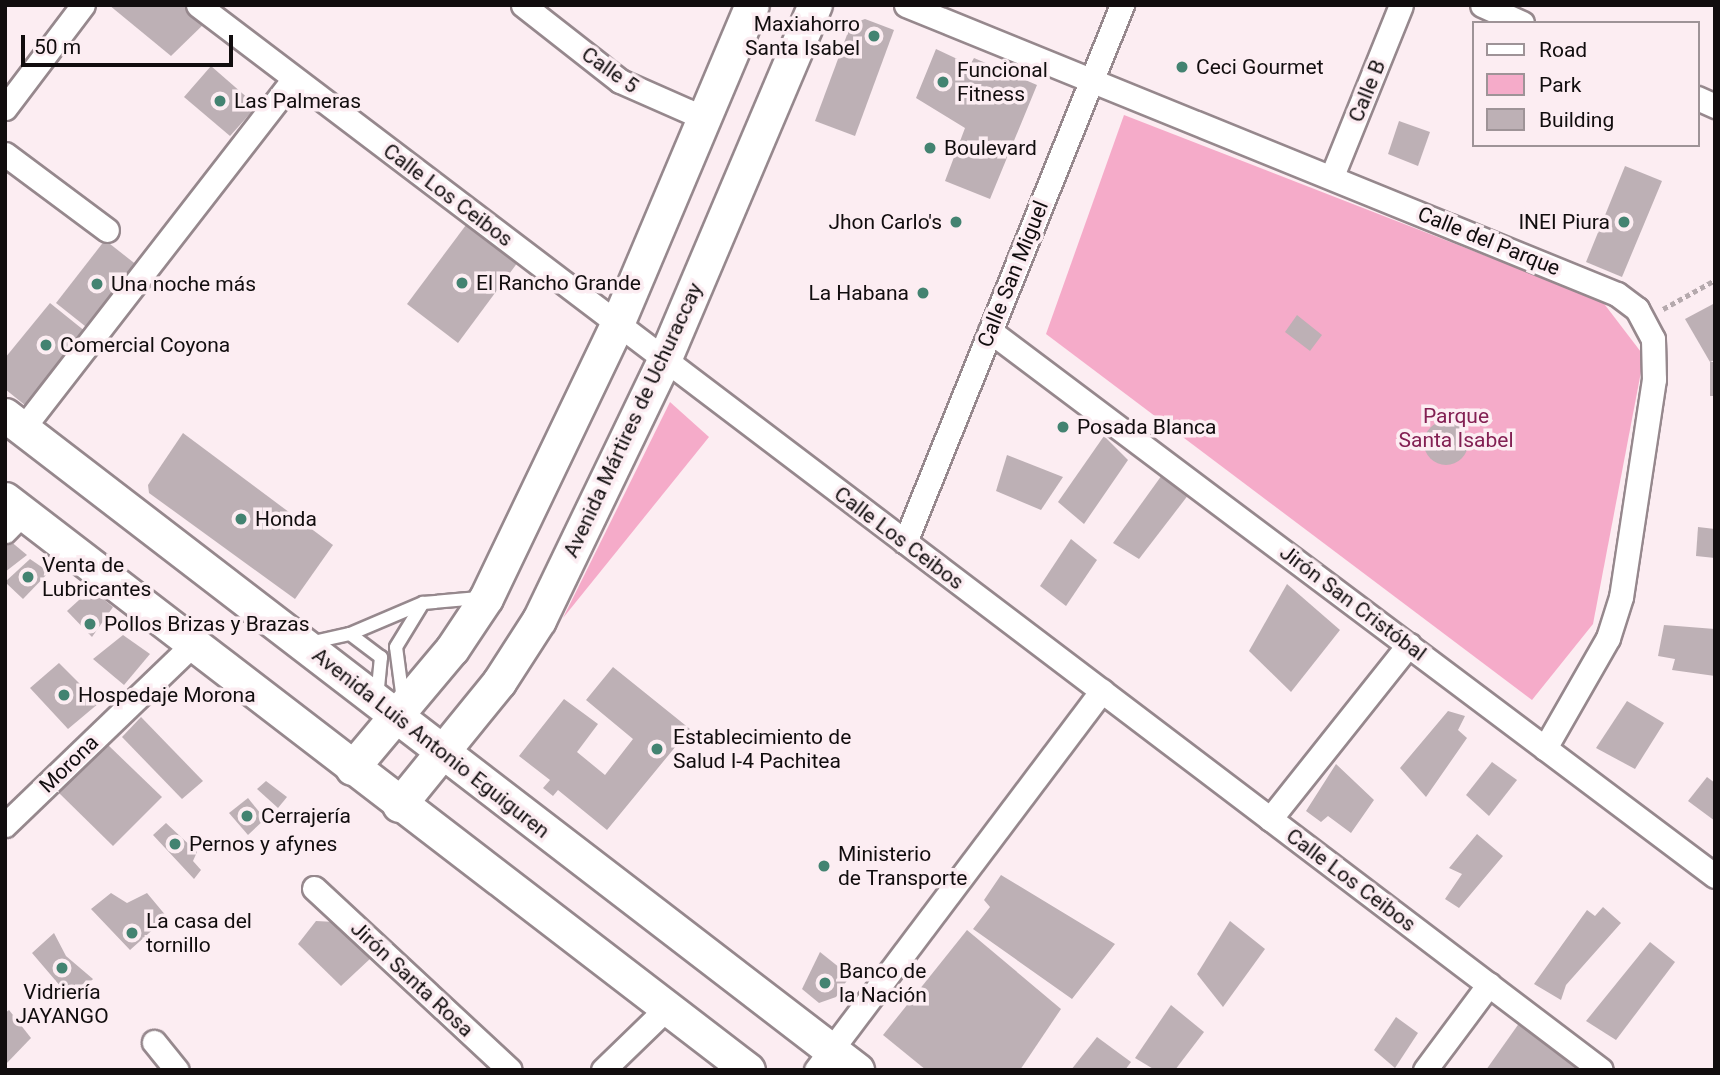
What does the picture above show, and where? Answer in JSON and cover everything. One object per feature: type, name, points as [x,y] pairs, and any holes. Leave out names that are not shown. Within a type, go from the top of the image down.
[{"type":"main road","points":[[352,768],[392,708],[486,598],[617,324],[752,5]]},
{"type":"main road","name":"Avenida Mártires de Uchuraccay","points":[[399,805],[499,682],[540,621],[664,360],[815,5]]},
{"type":"main road","name":"Avenida Luis Antonio Eguiguren","points":[[14,421],[302,644],[392,708],[442,753],[835,1063]]},
{"type":"main road","points":[[11,514],[192,645],[748,1070]]},
{"type":"street","points":[[5,108],[83,5]]},
{"type":"street","name":"Calle 5","points":[[523,5],[620,81],[706,119]]},
{"type":"street","name":"Calle del Parque","points":[[906,5],[1617,294],[1644,319]]},
{"type":"street","name":"Calle San Miguel","points":[[905,542],[1122,5]]},
{"type":"street","name":"Calle B","points":[[1332,176],[1401,5]]},
{"type":"street","points":[[1482,5],[1518,21]]},
{"type":"street","name":"Calle Los Ceibos","points":[[207,8],[294,79],[1601,1070]]},
{"type":"street","points":[[14,421],[294,79]]},
{"type":"street","points":[[1699,99],[1715,106]]},
{"type":"street","points":[[5,154],[107,230]]},
{"type":"street","points":[[1545,748],[1608,638],[1621,597],[1654,379],[1653,339],[1644,319]]},
{"type":"street","name":"Jirón San Cristóbal","points":[[990,331],[1715,876]]},
{"type":"street","name":"Morona","points":[[5,825],[192,645]]},
{"type":"street","points":[[1270,819],[1409,645]]},
{"type":"street","points":[[835,1063],[1102,691]]},
{"type":"street","name":"Jirón Santa Rosa","points":[[314,888],[510,1070]]},
{"type":"street","points":[[1425,1070],[1489,984]]},
{"type":"street","points":[[603,1070],[667,1008]]},
{"type":"street","points":[[154,1042],[177,1070]]},
{"type":"lane","points":[[302,644],[350,634],[423,603],[486,598]]},
{"type":"lane","points":[[381,657],[396,647],[423,603]]},
{"type":"lane","points":[[350,634],[381,657],[392,708]]},
{"type":"lane","points":[[392,708],[396,647]]},
{"type":"path","points":[[1644,319],[1715,280]]},
{"type":"green space","name":"Parque Santa Isabel","points":[[1124,115],[1602,301],[1644,356],[1593,624],[1532,700],[1046,334]]},
{"type":"green space","points":[[670,402],[709,437],[563,618]]},
{"type":"building","points":[[109,5],[189,5],[208,20],[171,56]]},
{"type":"building","points":[[865,19],[894,30],[855,136],[815,121],[851,24]]},
{"type":"building","points":[[936,49],[970,65],[974,58],[1037,85],[990,199],[945,181],[965,128],[916,98]]},
{"type":"building","name":"Las Palmeras","points":[[211,66],[257,106],[230,136],[184,97]]},
{"type":"building","points":[[1399,121],[1430,132],[1418,166],[1388,154]]},
{"type":"building","name":"INEI Piura","points":[[1625,166],[1662,181],[1622,277],[1586,262]]},
{"type":"building","name":"El Rancho Grande","points":[[466,225],[518,262],[458,343],[407,304]]},
{"type":"building","name":"Una noche más","points":[[105,240],[138,266],[90,330],[56,303]]},
{"type":"building","name":"Comercial Coyona","points":[[50,303],[86,332],[26,406],[5,389],[5,358]]},
{"type":"building","points":[[1715,303],[1715,360],[1710,362],[1685,319]]},
{"type":"building","points":[[1297,315],[1322,335],[1310,351],[1285,332]]},
{"type":"building","points":[[1710,362],[1715,362],[1715,396],[1710,396]]},
{"type":"building","points":[[1446,421],[1455,422],[1462,427],[1467,434],[1467,452],[1462,459],[1455,464],[1446,465],[1437,464],[1430,459],[1425,452],[1424,443],[1425,434],[1430,427],[1437,422]]},
{"type":"building","name":"Honda","points":[[183,433],[333,545],[295,599],[149,493],[148,485]]},
{"type":"building","points":[[1104,436],[1128,460],[1084,524],[1058,502]]},
{"type":"building","points":[[1007,455],[1063,477],[1041,510],[996,491]]},
{"type":"building","points":[[1162,475],[1189,494],[1139,559],[1113,543]]},
{"type":"building","points":[[1698,527],[1715,529],[1715,558],[1696,556]]},
{"type":"building","points":[[1071,539],[1097,560],[1066,606],[1040,586]]},
{"type":"building","points":[[9,540],[27,555],[5,572],[5,545]]},
{"type":"building","name":"Venta de Lubricantes","points":[[30,559],[49,572],[23,599],[5,582]]},
{"type":"building","points":[[1287,584],[1340,630],[1291,692],[1249,651]]},
{"type":"building","name":"Pollos Brizas y Brazas","points":[[91,589],[113,607],[92,637],[67,611]]},
{"type":"building","points":[[1664,625],[1715,629],[1715,676],[1672,670],[1675,659],[1658,656]]},
{"type":"building","points":[[123,635],[150,654],[124,685],[93,659]]},
{"type":"building","name":"Hospedaje Morona","points":[[59,663],[99,703],[68,729],[30,688]]},
{"type":"building","points":[[613,667],[690,729],[607,830],[558,790],[553,796],[543,788],[550,780],[519,756],[564,699],[598,724],[577,752],[605,775],[633,739],[586,700]]},
{"type":"building","points":[[1627,701],[1664,723],[1635,769],[1596,748]]},
{"type":"building","points":[[1448,711],[1465,716],[1458,730],[1467,738],[1426,797],[1400,768]]},
{"type":"building","points":[[141,717],[203,781],[182,799],[122,737]]},
{"type":"building","points":[[107,744],[162,797],[113,846],[59,793]]},
{"type":"building","points":[[1492,762],[1517,780],[1489,816],[1466,795]]},
{"type":"building","points":[[1336,764],[1374,800],[1351,833],[1328,816],[1321,822],[1306,811]]},
{"type":"building","points":[[1707,777],[1715,783],[1715,821],[1688,801]]},
{"type":"building","points":[[266,781],[287,797],[278,808],[257,789]]},
{"type":"building","name":"Cerrajería","points":[[248,798],[265,819],[248,835],[229,813]]},
{"type":"building","name":"Pernos y afynes","points":[[166,823],[197,852],[193,861],[201,870],[194,879],[153,835]]},
{"type":"building","points":[[1477,834],[1503,856],[1459,908],[1445,899],[1462,874],[1449,868]]},
{"type":"building","points":[[1001,875],[1115,944],[1072,999],[973,929],[990,907],[984,900]]},
{"type":"building","name":"La casa del tornillo","points":[[111,893],[127,903],[147,893],[167,917],[130,950],[91,909]]},
{"type":"building","points":[[1603,907],[1621,923],[1566,985],[1561,1000],[1534,984],[1587,910],[1595,916]]},
{"type":"building","points":[[316,921],[335,922],[372,957],[341,986],[298,944]]},
{"type":"building","points":[[1230,921],[1265,949],[1223,1007],[1197,974]]},
{"type":"building","points":[[967,930],[1061,1009],[1020,1070],[926,1070],[883,1035]]},
{"type":"building","name":"Vidriería JAYANGO","points":[[54,933],[66,956],[93,979],[73,1001],[32,953]]},
{"type":"building","points":[[1650,942],[1675,962],[1616,1040],[1586,1021]]},
{"type":"building","name":"Banco de la Nación","points":[[820,952],[850,976],[836,997],[819,1003],[802,989]]},
{"type":"building","points":[[1171,1005],[1204,1032],[1175,1070],[1155,1070],[1135,1058]]},
{"type":"building","points":[[9,1010],[31,1038],[5,1065],[5,1013]]},
{"type":"building","points":[[1396,1017],[1418,1033],[1395,1068],[1374,1050]]},
{"type":"building","points":[[1520,1022],[1583,1066],[1581,1070],[1486,1070]]},
{"type":"building","points":[[1097,1037],[1131,1062],[1125,1070],[1071,1070]]},
{"type":"place","name":"Maxiahorro Santa Isabel","points":[[874,36]]},
{"type":"place","name":"Ceci Gourmet","points":[[1182,67]]},
{"type":"place","name":"Funcional Fitness","points":[[943,82]]},
{"type":"place","name":"Las Palmeras","points":[[220,101]]},
{"type":"place","name":"Boulevard","points":[[930,148]]},
{"type":"place","name":"Jhon Carlo's","points":[[956,222]]},
{"type":"place","name":"INEI Piura","points":[[1624,222]]},
{"type":"place","name":"El Rancho Grande","points":[[462,283]]},
{"type":"place","name":"Una noche más","points":[[97,284]]},
{"type":"place","name":"La Habana","points":[[923,293]]},
{"type":"place","name":"Comercial Coyona","points":[[46,345]]},
{"type":"place","name":"Posada Blanca","points":[[1063,427]]},
{"type":"place","name":"Honda","points":[[241,519]]},
{"type":"place","name":"Venta de Lubricantes","points":[[28,577]]},
{"type":"place","name":"Pollos Brizas y Brazas","points":[[90,624]]},
{"type":"place","name":"Hospedaje Morona","points":[[64,695]]},
{"type":"place","name":"Establecimiento de Salud I-4 Pachitea","points":[[657,749]]},
{"type":"place","name":"Cerrajería","points":[[247,816]]},
{"type":"place","name":"Pernos y afynes","points":[[175,844]]},
{"type":"place","name":"Ministerio de Transporte","points":[[824,866]]},
{"type":"place","name":"La casa del tornillo","points":[[132,933]]},
{"type":"place","name":"Vidriería JAYANGO","points":[[62,968]]},
{"type":"place","name":"Banco de la Nación","points":[[825,983]]}]
